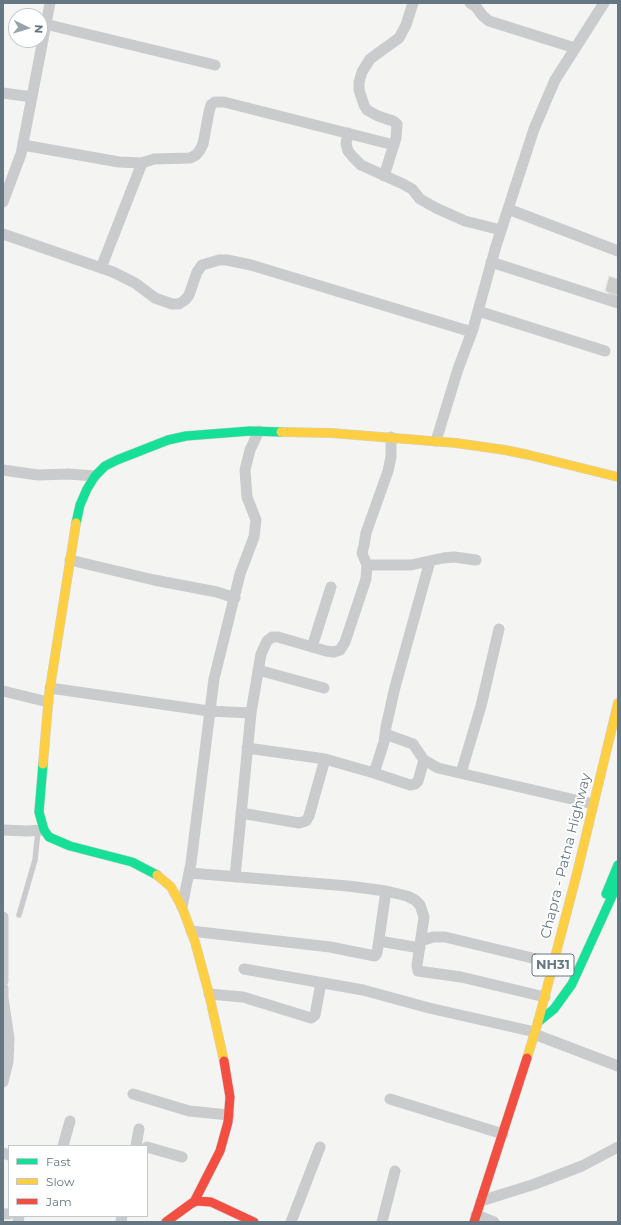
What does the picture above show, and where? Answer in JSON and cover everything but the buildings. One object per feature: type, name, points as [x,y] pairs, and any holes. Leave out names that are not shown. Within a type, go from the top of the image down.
[{"type":"main road","points":[[166,1222],[194,1202],[220,1151],[229,1115],[230,1097],[226,1069],[209,994],[195,942],[182,907],[171,887],[158,875],[132,862],[70,846],[49,837],[41,831],[40,802],[48,702],[80,505],[87,488],[95,476],[105,466],[168,440],[186,436],[208,434],[259,432],[306,432],[436,441],[505,450],[618,477]]},
{"type":"main road","name":"Chapra - Patna Highway","points":[[475,1219],[545,997],[618,703]]},
{"type":"main road","points":[[593,940],[604,897],[618,865]]},
{"type":"main road","points":[[536,1029],[554,1009],[572,984],[614,898],[618,884]]},
{"type":"main road","points":[[194,1202],[211,1202],[254,1222]]},
{"type":"street","points":[[48,14],[50,3]]},
{"type":"street","points":[[384,176],[398,129],[397,124],[368,110],[364,105],[358,90],[358,82],[370,59],[399,38],[406,26],[413,3]]},
{"type":"street","points":[[470,3],[489,20],[575,48]]},
{"type":"street","points":[[436,441],[458,369],[472,332],[491,262],[528,145],[556,80],[604,3]]},
{"type":"street","points":[[48,24],[216,65]]},
{"type":"street","points":[[3,202],[17,166],[41,48]]},
{"type":"street","points":[[3,93],[32,97]]},
{"type":"street","points":[[22,145],[119,162],[142,163],[154,160],[190,158],[196,155],[200,150],[203,144],[212,105],[219,101],[394,145]]},
{"type":"street","points":[[348,133],[346,144],[348,151],[361,165],[412,189],[420,199],[441,210],[465,221],[501,230]]},
{"type":"street","points":[[101,268],[142,163]]},
{"type":"street","points":[[508,209],[618,251]]},
{"type":"street","points":[[3,234],[101,268],[135,283],[163,302],[179,304],[185,300],[189,295],[197,272],[202,265],[219,260],[240,262],[472,332]]},
{"type":"street","points":[[491,262],[618,303]]},
{"type":"street","points":[[478,311],[605,351]]},
{"type":"street","points":[[182,907],[190,873],[214,679],[240,574],[254,537],[256,527],[256,520],[247,497],[245,470],[250,450],[259,432]]},
{"type":"street","points":[[234,877],[251,713],[258,670],[264,646],[272,637],[278,637],[334,652],[340,650],[345,642],[366,579],[367,565],[362,553],[369,525],[388,471],[391,457],[391,438]]},
{"type":"street","points":[[3,470],[38,475],[68,474],[95,476]]},
{"type":"street","points":[[367,565],[411,566],[443,558],[454,557],[476,560]]},
{"type":"street","points":[[70,560],[154,580],[217,592],[235,598]]},
{"type":"street","points":[[374,773],[383,747],[395,687],[430,561]]},
{"type":"street","points":[[312,647],[331,587]]},
{"type":"street","points":[[461,773],[499,630]]},
{"type":"street","points":[[258,670],[324,688]]},
{"type":"street","points":[[50,688],[209,711],[251,713]]},
{"type":"street","points":[[3,691],[48,702]]},
{"type":"street","points":[[385,734],[413,744],[424,760],[438,768],[593,804]]},
{"type":"street","points":[[247,748],[325,759],[410,785],[415,784],[418,781],[424,760]]},
{"type":"street","points":[[241,812],[299,822],[306,821],[309,816],[325,759]]},
{"type":"street","points":[[3,830],[41,831]]},
{"type":"street","points":[[190,873],[348,886],[386,891],[407,896],[415,900],[420,905],[424,916],[416,968],[419,972],[461,977],[545,997]]},
{"type":"street","points":[[191,931],[330,947],[374,956],[377,954],[386,891]]},
{"type":"street","points":[[3,917],[3,982]]},
{"type":"street","points":[[379,941],[420,945],[433,937],[444,937],[554,963]]},
{"type":"street","points":[[244,969],[363,990],[429,1008],[536,1029],[618,1066]]},
{"type":"street","points":[[209,994],[243,997],[311,1018],[315,1015],[320,983]]},
{"type":"street","points":[[3,988],[9,1038],[8,1062],[3,1079]]},
{"type":"street","points":[[133,1094],[184,1110],[229,1115]]},
{"type":"street","points":[[390,1099],[503,1134]]},
{"type":"street","points":[[63,1145],[70,1121]]},
{"type":"street","points":[[139,1129],[141,1145]]},
{"type":"street","points":[[291,1222],[320,1147]]},
{"type":"street","points":[[481,1201],[535,1184],[582,1166],[618,1147]]},
{"type":"street","points":[[148,1148],[182,1157]]},
{"type":"street","points":[[382,1222],[395,1171]]},
{"type":"street","points":[[475,1219],[494,1222]]},
{"type":"lane","points":[[19,915],[35,860],[41,831]]},
{"type":"traffic: fast","points":[[76,523],[80,505],[95,476],[105,466],[117,460],[168,440],[186,436],[250,431],[281,432]]},
{"type":"traffic: fast","points":[[43,764],[39,812],[44,830],[49,837],[70,846],[132,862],[157,875]]},
{"type":"traffic: fast","points":[[606,894],[618,865]]},
{"type":"traffic: fast","points":[[538,1022],[554,1009],[572,984],[618,883]]},
{"type":"traffic: slow","points":[[281,432],[331,433],[456,443],[529,455],[618,477]]},
{"type":"traffic: slow","points":[[43,764],[49,694],[76,523]]},
{"type":"traffic: slow","points":[[527,1058],[538,1022],[576,877],[618,703]]},
{"type":"traffic: slow","points":[[157,875],[171,887],[182,907],[195,942],[209,994],[224,1061]]},
{"type":"traffic: jam","points":[[474,1222],[527,1058]]},
{"type":"traffic: jam","points":[[194,1202],[220,1151],[228,1122],[230,1097],[224,1061]]},
{"type":"traffic: jam","points":[[166,1222],[197,1201],[211,1202],[254,1222]]}]
